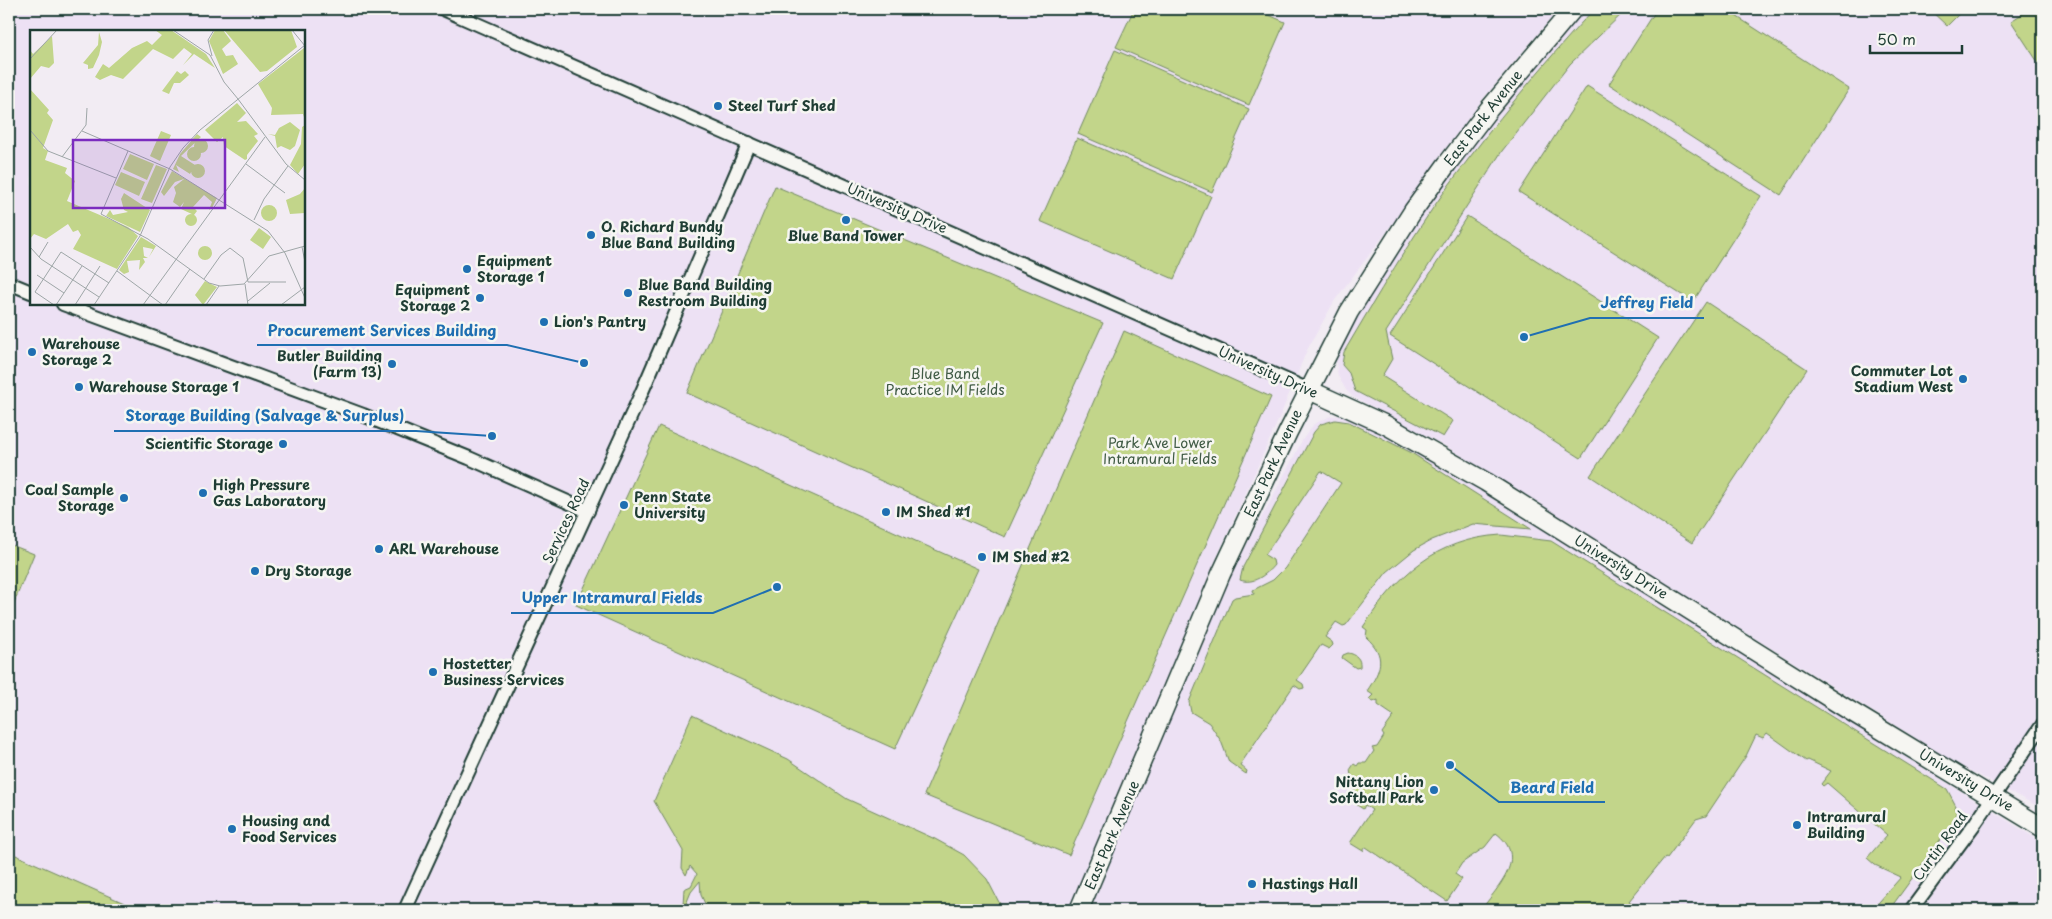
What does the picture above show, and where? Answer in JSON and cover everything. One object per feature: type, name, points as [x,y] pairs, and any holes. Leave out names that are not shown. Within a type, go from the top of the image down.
[{"type":"main road","name":"East Park Avenue","points":[[1080,910],[1221,574],[1309,390],[1349,312],[1413,211],[1489,109],[1573,9]]},
{"type":"main road","name":"University Drive","points":[[1309,390],[1386,426],[1486,482],[2043,828]]},
{"type":"street","name":"University Drive","points":[[443,9],[1309,390]]},
{"type":"street","name":"Services Road","points":[[405,910],[649,376],[749,143]]},
{"type":"street","points":[[9,283],[30,292]]},
{"type":"street","points":[[66,305],[363,414],[469,458],[588,511]]},
{"type":"street","name":"Curtin Road","points":[[1911,910],[2043,724]]},
{"type":"shaded area","name":"Penn State University","points":[[9,9],[1559,9],[1486,95],[1443,152],[1335,300],[1307,350],[1281,414],[1217,557],[1069,910],[9,910]]},
{"type":"shaded area","points":[[1584,9],[2043,9],[2043,809],[1954,762],[1444,445],[1352,396],[1346,390],[1338,376],[1336,362],[1339,345],[1395,255],[1458,163],[1538,61]]},
{"type":"shaded area","points":[[1331,416],[1345,416],[1418,452],[2043,843],[2043,910],[1088,910],[1236,562],[1303,439],[1314,424]]},
{"type":"green space","points":[[1134,9],[1255,9],[1285,22],[1249,105],[1116,47]]},
{"type":"green space","points":[[1594,9],[1627,9],[1570,64],[1502,151],[1386,332],[1392,359],[1382,376],[1453,421],[1443,437],[1355,391],[1349,373],[1342,365],[1344,352],[1408,246],[1449,185],[1519,95]]},
{"type":"green space","points":[[1657,9],[1725,9],[1849,89],[1781,195],[1609,84]]},
{"type":"green space","points":[[1929,9],[1964,9],[1947,26]]},
{"type":"green space","points":[[2030,9],[2043,9],[2043,70],[2011,21]]},
{"type":"green space","points":[[1115,50],[1249,109],[1212,192],[1078,134]]},
{"type":"green space","points":[[1587,86],[1761,196],[1693,302],[1519,192]]},
{"type":"green space","points":[[1077,138],[1211,196],[1174,279],[1040,221]]},
{"type":"green space","name":"Blue Band Practice IM Fields","points":[[775,186],[1103,323],[1005,537],[687,393]]},
{"type":"green space","points":[[1467,216],[1658,338],[1581,458],[1390,336]]},
{"type":"green space","points":[[1706,302],[1807,369],[1692,543],[1590,476]]},
{"type":"green space","name":"Park Ave Lower Intramural Fields","points":[[1124,331],[1271,397],[1069,855],[924,795]]},
{"type":"green space","points":[[1335,420],[1349,422],[1410,452],[1531,529],[1473,524],[1432,540],[1414,550],[1387,572],[1346,625],[1343,626],[1336,622],[1325,637],[1333,645],[1329,649],[1321,645],[1297,680],[1303,684],[1304,688],[1300,689],[1294,685],[1240,765],[1247,771],[1246,774],[1229,762],[1221,741],[1209,723],[1191,712],[1189,702],[1232,599],[1254,594],[1253,590],[1273,580],[1285,568],[1341,483],[1321,471],[1265,555],[1273,560],[1274,565],[1259,578],[1250,581],[1240,580],[1243,567],[1314,432],[1321,424]]},
{"type":"green space","points":[[659,426],[978,569],[895,749],[576,605]]},
{"type":"green space","points":[[1501,535],[1551,541],[1947,789],[1956,806],[1956,818],[1889,910],[1872,910],[1901,877],[1875,865],[1867,858],[1887,835],[1827,783],[1823,786],[1821,784],[1831,771],[1808,760],[1806,761],[1767,733],[1763,738],[1756,735],[1746,756],[1706,816],[1696,819],[1667,858],[1665,857],[1629,901],[1632,903],[1628,909],[1630,910],[1481,910],[1502,882],[1510,862],[1510,852],[1506,843],[1496,833],[1485,847],[1462,863],[1455,874],[1462,879],[1447,901],[1366,847],[1363,851],[1350,843],[1372,810],[1365,805],[1363,809],[1357,805],[1350,770],[1354,764],[1357,766],[1359,763],[1366,763],[1374,751],[1372,748],[1377,747],[1384,736],[1382,733],[1394,716],[1378,705],[1378,700],[1373,702],[1369,699],[1373,695],[1367,691],[1376,676],[1380,663],[1377,650],[1366,637],[1367,630],[1363,627],[1390,591],[1420,563],[1438,552],[1457,544],[1478,538]]},
{"type":"green space","points":[[9,544],[34,554],[9,615]]},
{"type":"green space","points":[[1348,653],[1357,657],[1360,667],[1356,668],[1342,658],[1343,655]]},
{"type":"green space","points":[[692,715],[788,759],[847,799],[935,839],[964,855],[987,879],[1003,910],[706,910],[707,908],[701,895],[700,881],[691,892],[686,904],[683,904],[684,889],[691,886],[697,874],[690,866],[686,875],[682,868],[683,851],[654,801]]},
{"type":"green space","points":[[9,852],[140,910],[9,910]]},
{"type":"place","name":"Steel Turf Shed","points":[[718,106]]},
{"type":"place","name":"Blue Band Tower","points":[[846,220]]},
{"type":"place","name":"O. Richard Bundy Blue Band Building","points":[[591,235]]},
{"type":"place","name":"Equipment Storage 1","points":[[467,269]]},
{"type":"place","name":"Blue Band Building Restroom Building","points":[[628,293]]},
{"type":"place","name":"Equipment Storage 2","points":[[480,298]]},
{"type":"place","name":"Lion's Pantry","points":[[544,322]]},
{"type":"place","name":"Jeffrey Field","points":[[1524,337]]},
{"type":"place","name":"Warehouse Storage 2","points":[[32,352]]},
{"type":"place","name":"Procurement Services Building","points":[[584,363]]},
{"type":"place","name":"Butler Building (Farm 13)","points":[[392,364]]},
{"type":"place","name":"Commuter Lot Stadium West","points":[[1963,379]]},
{"type":"place","name":"Warehouse Storage 1","points":[[79,387]]},
{"type":"place","name":"Storage Building (Salvage & Surplus)","points":[[492,436]]},
{"type":"place","name":"Scientific Storage","points":[[283,444]]},
{"type":"place","name":"High Pressure Gas Laboratory","points":[[203,493]]},
{"type":"place","name":"Coal Sample Storage","points":[[124,498]]},
{"type":"place","name":"Penn State University","points":[[624,505]]},
{"type":"place","name":"IM Shed #1","points":[[886,512]]},
{"type":"place","name":"ARL Warehouse","points":[[379,549]]},
{"type":"place","name":"IM Shed #2","points":[[982,557]]},
{"type":"place","name":"Dry Storage","points":[[255,571]]},
{"type":"place","name":"Upper Intramural Fields","points":[[777,587]]},
{"type":"place","name":"Hostetter Business Services","points":[[433,672]]},
{"type":"place","name":"Beard Field","points":[[1450,765]]},
{"type":"place","name":"Nittany Lion Softball Park","points":[[1434,790]]},
{"type":"place","name":"Intramural Building","points":[[1797,825]]},
{"type":"place","name":"Housing and Food Services","points":[[232,829]]},
{"type":"place","name":"Hastings Hall","points":[[1252,884]]}]
